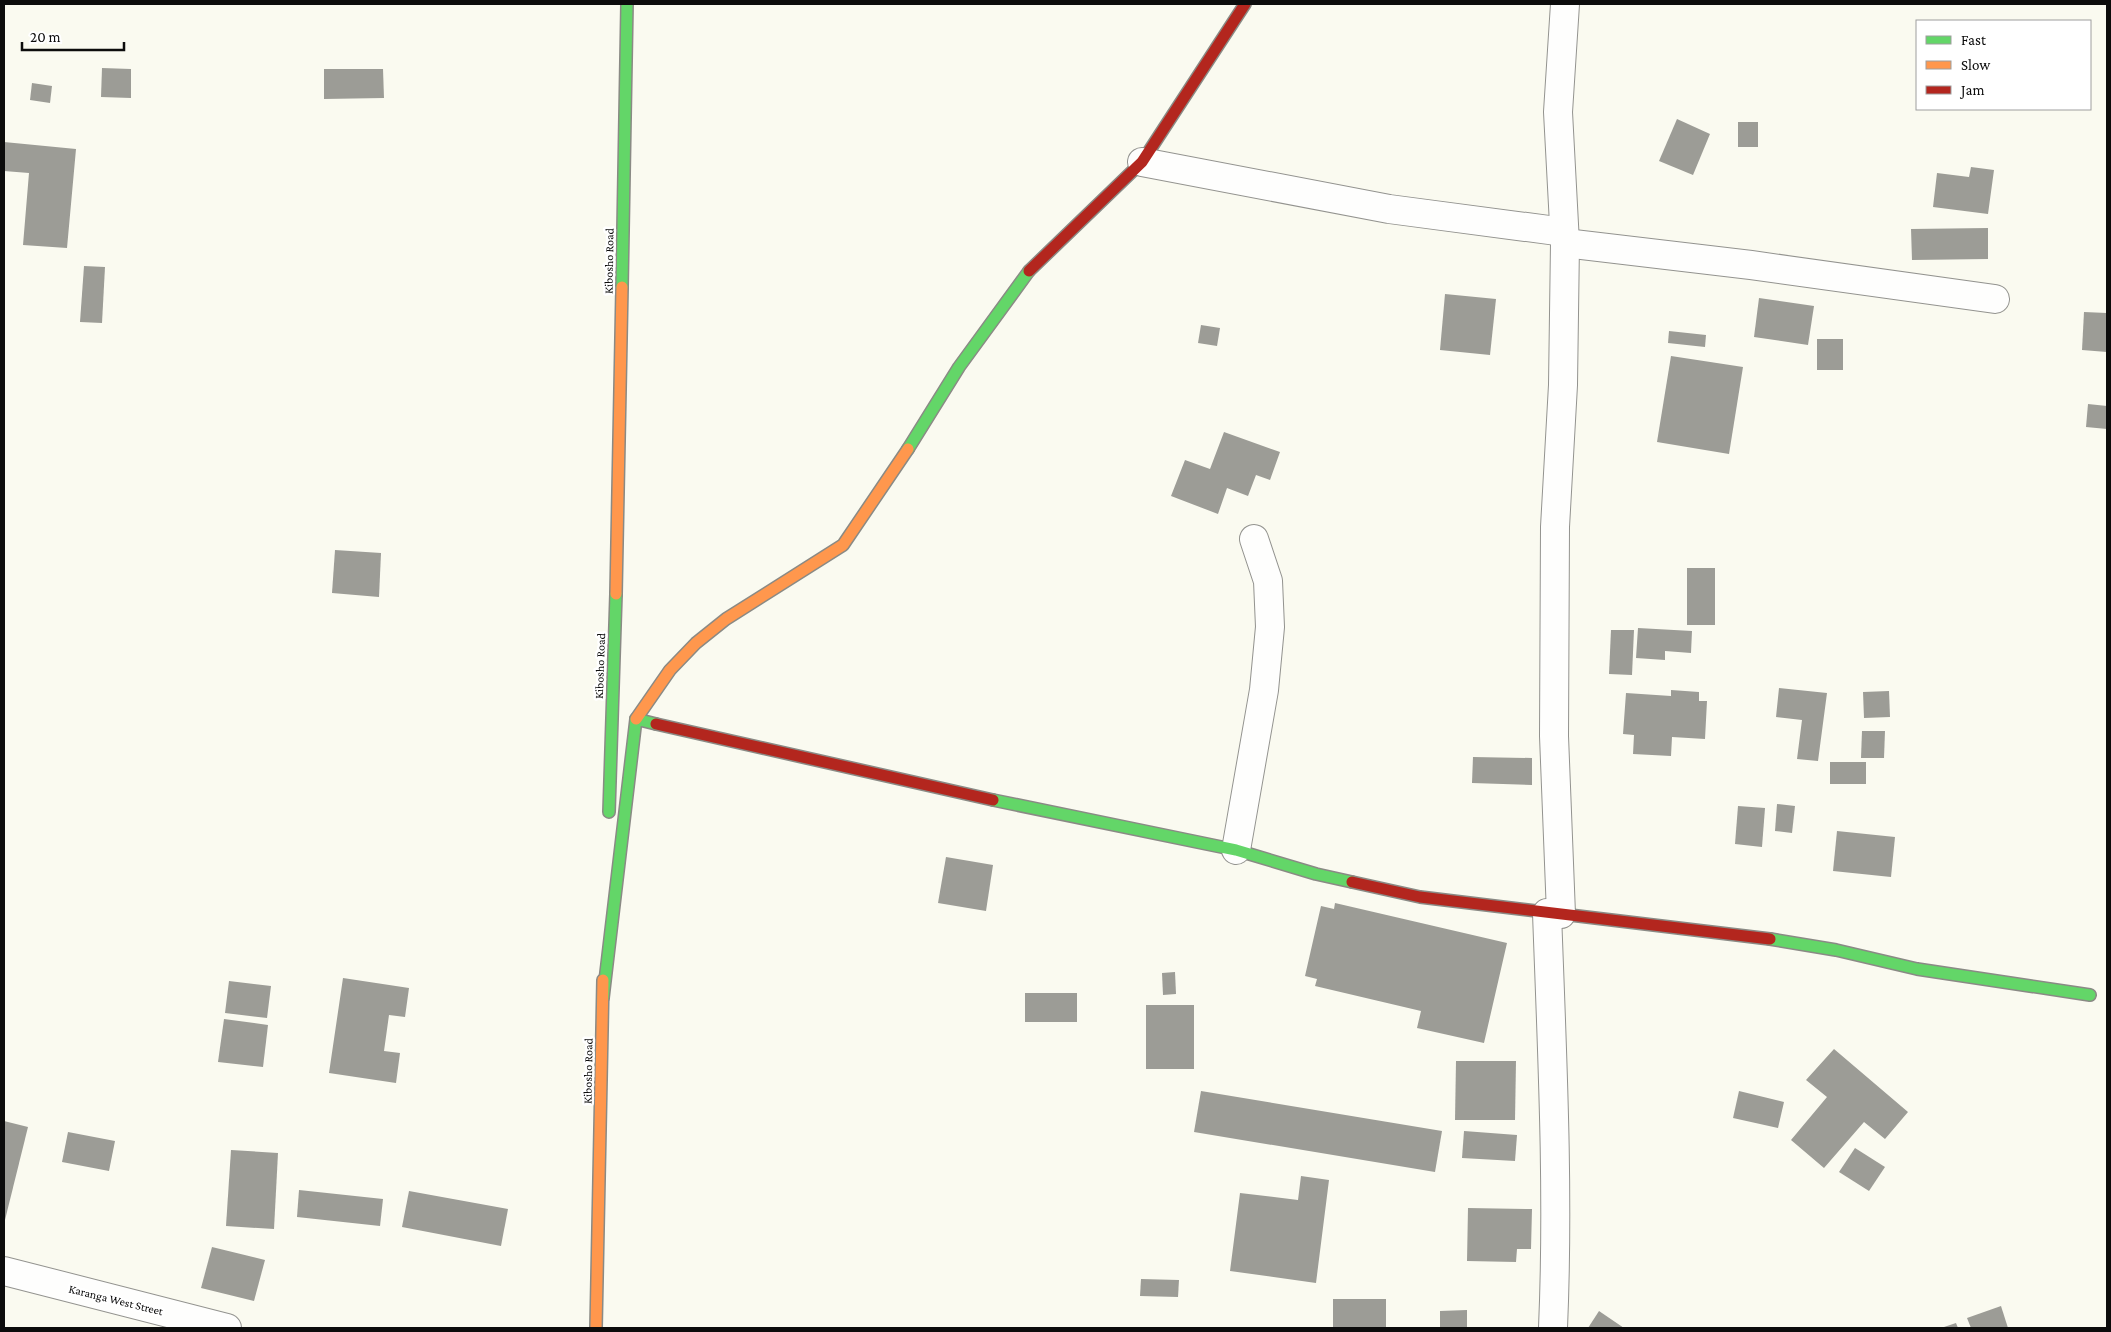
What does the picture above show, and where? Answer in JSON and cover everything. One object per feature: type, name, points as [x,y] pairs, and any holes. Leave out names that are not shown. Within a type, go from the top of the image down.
[{"type":"street","name":"Kibosho Road","points":[[609,820],[619,505],[627,4]]},
{"type":"street","points":[[603,998],[636,719],[670,670],[696,643],[726,618],[843,545],[904,458],[960,367],[1031,269],[1142,162],[1245,4]]},
{"type":"street","points":[[1553,1328],[1556,1271],[1553,1083],[1555,527],[1563,385],[1564,238],[1558,112],[1564,4]]},
{"type":"street","points":[[1142,162],[1389,209],[1564,238],[1995,299]]},
{"type":"street","points":[[1236,850],[1264,690],[1270,627],[1268,581],[1254,538]]},
{"type":"street","points":[[636,719],[1027,808],[1236,850],[1316,874],[1420,897],[1738,934],[1836,950],[1917,970],[2090,995]]},
{"type":"street","name":"Kibosho Road","points":[[596,1328],[608,860]]},
{"type":"street","name":"Karanga West Street","points":[[4,1271],[227,1328]]},
{"type":"building","points":[[102,68],[131,69],[131,98],[101,97]]},
{"type":"building","points":[[324,69],[383,69],[384,98],[324,99]]},
{"type":"building","points":[[32,83],[52,86],[50,103],[30,100]]},
{"type":"building","points":[[1677,119],[1710,134],[1693,175],[1659,161]]},
{"type":"building","points":[[1738,122],[1758,122],[1758,147],[1738,147]]},
{"type":"building","points":[[4,142],[76,149],[67,248],[23,245],[29,173],[4,171]]},
{"type":"building","points":[[1971,167],[1994,170],[1988,214],[1933,207],[1937,173],[1969,177]]},
{"type":"building","points":[[1988,228],[1988,259],[1912,260],[1911,229]]},
{"type":"building","points":[[84,266],[105,267],[102,323],[80,322]]},
{"type":"building","points":[[1445,294],[1496,299],[1490,355],[1440,350]]},
{"type":"building","points":[[1759,298],[1814,306],[1808,345],[1754,337]]},
{"type":"building","points":[[2084,312],[2107,313],[2107,352],[2082,350]]},
{"type":"building","points":[[1201,325],[1220,328],[1217,346],[1198,343]]},
{"type":"building","points":[[1669,331],[1706,335],[1705,347],[1668,343]]},
{"type":"building","points":[[1817,339],[1843,339],[1843,370],[1817,370]]},
{"type":"building","points":[[1671,356],[1743,367],[1729,454],[1657,442]]},
{"type":"building","points":[[2088,404],[2107,406],[2107,429],[2086,427]]},
{"type":"building","points":[[1224,432],[1280,452],[1270,480],[1256,475],[1248,496],[1227,488],[1218,514],[1171,496],[1185,460],[1210,469]]},
{"type":"building","points":[[335,550],[381,553],[379,597],[332,593]]},
{"type":"building","points":[[1687,568],[1715,568],[1715,625],[1687,625]]},
{"type":"building","points":[[1638,628],[1692,631],[1691,653],[1665,651],[1665,660],[1636,658]]},
{"type":"building","points":[[1611,630],[1634,630],[1632,675],[1609,674]]},
{"type":"building","points":[[1779,688],[1827,693],[1818,761],[1797,759],[1802,720],[1776,717]]},
{"type":"building","points":[[1671,690],[1699,692],[1699,701],[1707,701],[1705,739],[1672,737],[1671,756],[1633,754],[1634,735],[1623,734],[1626,693],[1671,696]]},
{"type":"building","points":[[1889,691],[1890,717],[1864,718],[1863,692]]},
{"type":"building","points":[[1862,731],[1885,731],[1884,758],[1861,758]]},
{"type":"building","points":[[1473,757],[1532,758],[1532,785],[1472,783]]},
{"type":"building","points":[[1830,762],[1866,762],[1866,784],[1830,784]]},
{"type":"building","points":[[1777,804],[1795,806],[1792,833],[1775,831]]},
{"type":"building","points":[[1738,806],[1765,808],[1762,847],[1735,844]]},
{"type":"building","points":[[1837,831],[1895,837],[1891,877],[1833,871]]},
{"type":"building","points":[[946,857],[993,865],[986,911],[938,903]]},
{"type":"building","points":[[1335,903],[1507,943],[1484,1043],[1417,1028],[1421,1011],[1315,986],[1317,979],[1305,976],[1321,906],[1334,909]]},
{"type":"building","points":[[1175,972],[1176,994],[1163,995],[1162,973]]},
{"type":"building","points":[[343,978],[409,988],[405,1017],[389,1015],[384,1051],[400,1053],[396,1083],[329,1073]]},
{"type":"building","points":[[229,981],[271,986],[267,1018],[225,1013]]},
{"type":"building","points":[[1025,993],[1077,993],[1077,1022],[1025,1022]]},
{"type":"building","points":[[1146,1005],[1194,1005],[1194,1069],[1146,1069]]},
{"type":"building","points":[[224,1019],[268,1025],[263,1067],[218,1062]]},
{"type":"building","points":[[1834,1049],[1908,1112],[1885,1139],[1864,1122],[1824,1168],[1791,1140],[1827,1097],[1806,1080]]},
{"type":"building","points":[[1456,1061],[1516,1061],[1515,1120],[1455,1120]]},
{"type":"building","points":[[1201,1091],[1442,1131],[1435,1172],[1194,1132]]},
{"type":"building","points":[[1739,1091],[1784,1102],[1778,1128],[1733,1118]]},
{"type":"building","points":[[4,1121],[28,1127],[4,1224]]},
{"type":"building","points":[[1464,1131],[1517,1135],[1515,1161],[1462,1158]]},
{"type":"building","points":[[68,1132],[115,1141],[109,1171],[62,1162]]},
{"type":"building","points":[[1855,1148],[1885,1167],[1869,1191],[1839,1172]]},
{"type":"building","points":[[231,1150],[278,1153],[274,1229],[226,1226]]},
{"type":"building","points":[[1301,1176],[1329,1180],[1316,1283],[1230,1271],[1240,1193],[1298,1200]]},
{"type":"building","points":[[299,1190],[383,1199],[380,1226],[297,1217]]},
{"type":"building","points":[[409,1191],[508,1209],[501,1246],[402,1227]]},
{"type":"building","points":[[1468,1208],[1532,1209],[1531,1249],[1517,1249],[1516,1262],[1467,1261]]},
{"type":"building","points":[[212,1247],[265,1260],[254,1301],[201,1288]]},
{"type":"building","points":[[1141,1279],[1179,1280],[1178,1297],[1140,1296]]},
{"type":"building","points":[[1333,1299],[1386,1299],[1386,1328],[1333,1328]]},
{"type":"building","points":[[2001,1306],[2008,1328],[1971,1328],[1967,1318]]},
{"type":"building","points":[[1467,1310],[1467,1328],[1440,1328],[1440,1311]]},
{"type":"building","points":[[1599,1311],[1624,1328],[1588,1328]]},
{"type":"building","points":[[1956,1323],[1958,1328],[1941,1328]]},
{"type":"traffic: fast","points":[[622,287],[627,4]]},
{"type":"traffic: fast","points":[[908,449],[959,367],[1029,271]]},
{"type":"traffic: fast","points":[[609,812],[616,594]]},
{"type":"traffic: fast","points":[[603,998],[636,719],[656,724]]},
{"type":"traffic: fast","points":[[993,800],[1236,850],[1316,874],[1352,882]]},
{"type":"traffic: fast","points":[[1770,939],[1836,950],[1917,969],[2090,995]]},
{"type":"traffic: slow","points":[[616,594],[622,287]]},
{"type":"traffic: slow","points":[[636,719],[670,670],[696,643],[726,619],[843,545],[908,449]]},
{"type":"traffic: slow","points":[[596,1328],[603,980]]},
{"type":"traffic: jam","points":[[1029,271],[1142,162],[1245,4]]},
{"type":"traffic: jam","points":[[656,724],[993,800]]},
{"type":"traffic: jam","points":[[1352,882],[1420,897],[1770,939]]}]
